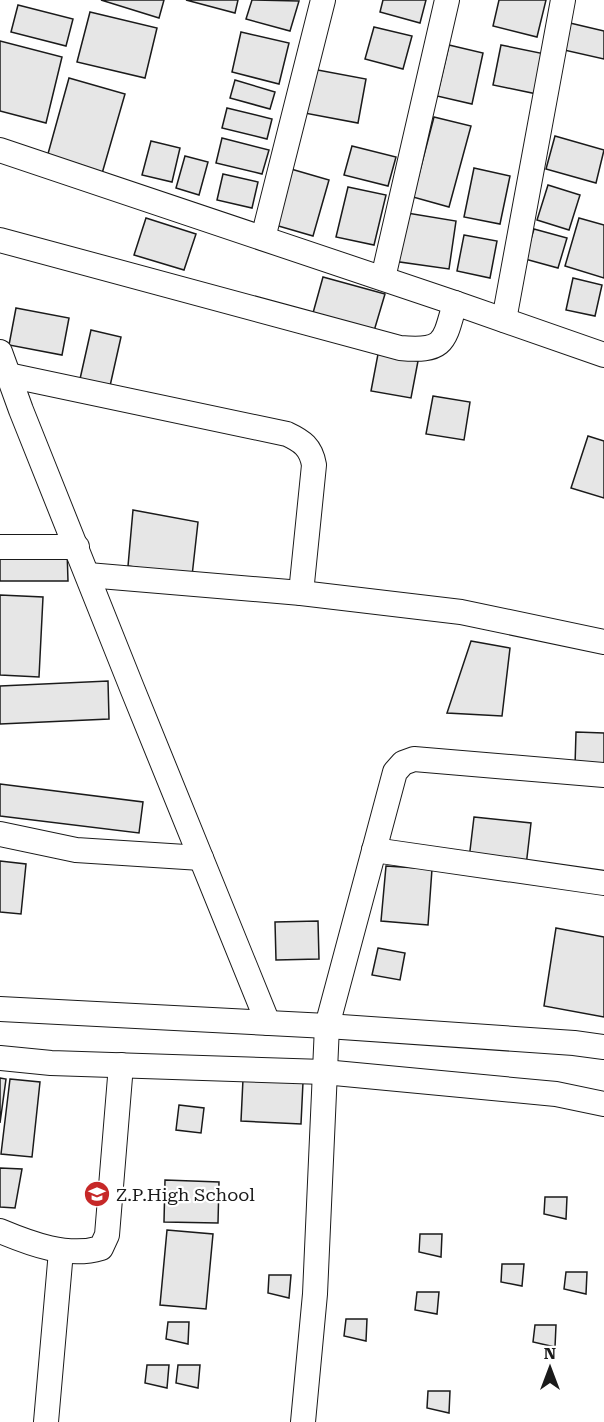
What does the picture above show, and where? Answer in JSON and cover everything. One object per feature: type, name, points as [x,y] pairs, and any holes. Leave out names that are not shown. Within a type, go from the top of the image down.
[{"type":"street","points":[[263,238],[322,0]]},
{"type":"street","points":[[383,279],[447,0]]},
{"type":"street","points":[[504,320],[563,0]]},
{"type":"street","points":[[0,150],[603,352]]},
{"type":"street","points":[[0,240],[400,348],[433,348],[442,342],[455,303]]},
{"type":"street","points":[[0,352],[8,375],[11,407],[77,547],[268,1023]]},
{"type":"street","points":[[8,375],[287,434],[300,440],[313,455],[314,465],[301,593]]},
{"type":"street","points":[[0,547],[77,547]]},
{"type":"street","points":[[88,575],[301,593],[461,612],[604,642]]},
{"type":"street","points":[[303,1422],[315,1294],[327,1033],[395,772],[403,763],[414,759],[604,776]]},
{"type":"street","points":[[0,834],[76,850],[201,858]]},
{"type":"street","points":[[374,850],[604,883]]},
{"type":"street","points":[[0,1009],[268,1023],[327,1033],[563,1042],[604,1047]]},
{"type":"street","points":[[0,1058],[51,1063],[324,1068],[556,1094],[604,1104]]},
{"type":"street","points":[[0,1231],[61,1251],[86,1252],[101,1248],[107,1235],[121,1065]]},
{"type":"street","points":[[46,1422],[61,1251]]},
{"type":"building","points":[[101,0],[164,0],[159,18]]},
{"type":"building","points":[[186,0],[238,0],[235,13]]},
{"type":"building","points":[[252,0],[299,1],[290,31],[246,19]]},
{"type":"building","points":[[383,0],[426,0],[420,23],[380,12]]},
{"type":"building","points":[[499,0],[546,0],[537,37],[493,26]]},
{"type":"building","points":[[18,5],[73,19],[66,46],[11,32]]},
{"type":"building","points":[[90,12],[157,28],[145,78],[77,62]]},
{"type":"building","points":[[570,23],[604,31],[604,59],[564,50]]},
{"type":"building","points":[[374,27],[412,36],[403,69],[365,59]]},
{"type":"building","points":[[241,32],[289,43],[279,84],[232,72]]},
{"type":"building","points":[[0,41],[62,57],[46,123],[0,111]]},
{"type":"building","points":[[449,45],[483,53],[472,104],[437,96]]},
{"type":"building","points":[[501,45],[545,54],[537,94],[493,85]]},
{"type":"building","points":[[307,68],[366,79],[358,123],[299,112]]},
{"type":"building","points":[[69,78],[125,94],[101,177],[46,161]]},
{"type":"building","points":[[235,80],[275,92],[270,109],[230,98]]},
{"type":"building","points":[[227,108],[272,119],[267,139],[222,128]]},
{"type":"building","points":[[434,117],[471,126],[449,207],[413,197]]},
{"type":"building","points":[[555,136],[604,150],[596,183],[546,169]]},
{"type":"building","points":[[222,138],[269,150],[262,174],[216,163]]},
{"type":"building","points":[[151,141],[180,148],[172,182],[142,175]]},
{"type":"building","points":[[352,146],[396,157],[388,186],[344,175]]},
{"type":"building","points":[[185,156],[208,162],[199,195],[176,188]]},
{"type":"building","points":[[474,168],[510,176],[500,224],[464,217]]},
{"type":"building","points":[[291,169],[329,180],[313,236],[275,225]]},
{"type":"building","points":[[223,174],[258,182],[252,208],[217,200]]},
{"type":"building","points":[[548,185],[580,195],[569,230],[537,220]]},
{"type":"building","points":[[348,187],[386,195],[374,245],[336,237]]},
{"type":"building","points":[[401,212],[456,221],[449,269],[393,261]]},
{"type":"building","points":[[146,218],[196,234],[184,270],[134,255]]},
{"type":"building","points":[[579,218],[604,225],[604,278],[565,266]]},
{"type":"building","points":[[534,229],[567,238],[558,268],[525,259]]},
{"type":"building","points":[[464,235],[497,241],[490,278],[457,271]]},
{"type":"building","points":[[323,277],[385,294],[374,331],[313,313]]},
{"type":"building","points":[[573,278],[602,285],[595,316],[566,310]]},
{"type":"building","points":[[16,308],[69,318],[62,355],[9,345]]},
{"type":"building","points":[[91,330],[121,337],[110,386],[80,379]]},
{"type":"building","points":[[378,354],[418,361],[411,398],[371,391]]},
{"type":"building","points":[[433,396],[470,402],[464,440],[426,434]]},
{"type":"building","points":[[588,436],[604,441],[604,498],[571,488]]},
{"type":"building","points":[[133,510],[198,522],[192,576],[128,566]]},
{"type":"building","points":[[0,550],[67,550],[68,581],[0,581]]},
{"type":"building","points":[[0,595],[43,597],[39,677],[0,675]]},
{"type":"building","points":[[471,641],[510,648],[502,716],[447,713]]},
{"type":"building","points":[[108,681],[109,719],[0,724],[0,686]]},
{"type":"building","points":[[576,732],[604,733],[604,767],[575,766]]},
{"type":"building","points":[[0,784],[143,802],[139,833],[0,816]]},
{"type":"building","points":[[474,817],[531,823],[526,866],[469,859]]},
{"type":"building","points":[[0,861],[26,864],[21,914],[0,912]]},
{"type":"building","points":[[386,866],[432,869],[428,925],[381,921]]},
{"type":"building","points":[[318,921],[319,959],[276,960],[275,922]]},
{"type":"building","points":[[556,928],[604,937],[604,1017],[544,1006]]},
{"type":"building","points":[[378,948],[405,953],[400,980],[372,975]]},
{"type":"building","points":[[0,1078],[6,1079],[0,1123]]},
{"type":"building","points":[[10,1079],[40,1082],[32,1157],[1,1154]]},
{"type":"building","points":[[243,1079],[303,1082],[301,1124],[241,1121]]},
{"type":"building","points":[[179,1105],[204,1108],[201,1133],[176,1130]]},
{"type":"building","points":[[0,1168],[22,1169],[15,1208],[0,1207]]},
{"type":"building","points":[[165,1180],[219,1182],[218,1223],[164,1222]]},
{"type":"building","points":[[545,1197],[567,1197],[566,1219],[544,1214]]},
{"type":"building","points":[[167,1230],[213,1234],[206,1309],[160,1305]]},
{"type":"building","points":[[420,1234],[442,1234],[441,1257],[419,1252]]},
{"type":"building","points":[[502,1264],[524,1264],[522,1286],[501,1282]]},
{"type":"building","points":[[566,1272],[587,1272],[586,1294],[564,1289]]},
{"type":"building","points":[[269,1275],[291,1275],[289,1298],[268,1293]]},
{"type":"building","points":[[417,1292],[439,1292],[437,1314],[415,1310]]},
{"type":"building","points":[[346,1319],[367,1319],[366,1341],[344,1336]]},
{"type":"building","points":[[168,1322],[189,1322],[188,1344],[166,1339]]},
{"type":"building","points":[[535,1325],[556,1325],[555,1347],[533,1342]]},
{"type":"building","points":[[147,1365],[169,1365],[167,1388],[145,1383]]},
{"type":"building","points":[[178,1365],[200,1365],[198,1388],[176,1383]]},
{"type":"building","points":[[428,1391],[450,1391],[449,1413],[427,1408]]},
{"type":"place","name":"Z.P.High School","points":[[97,1194]]}]
